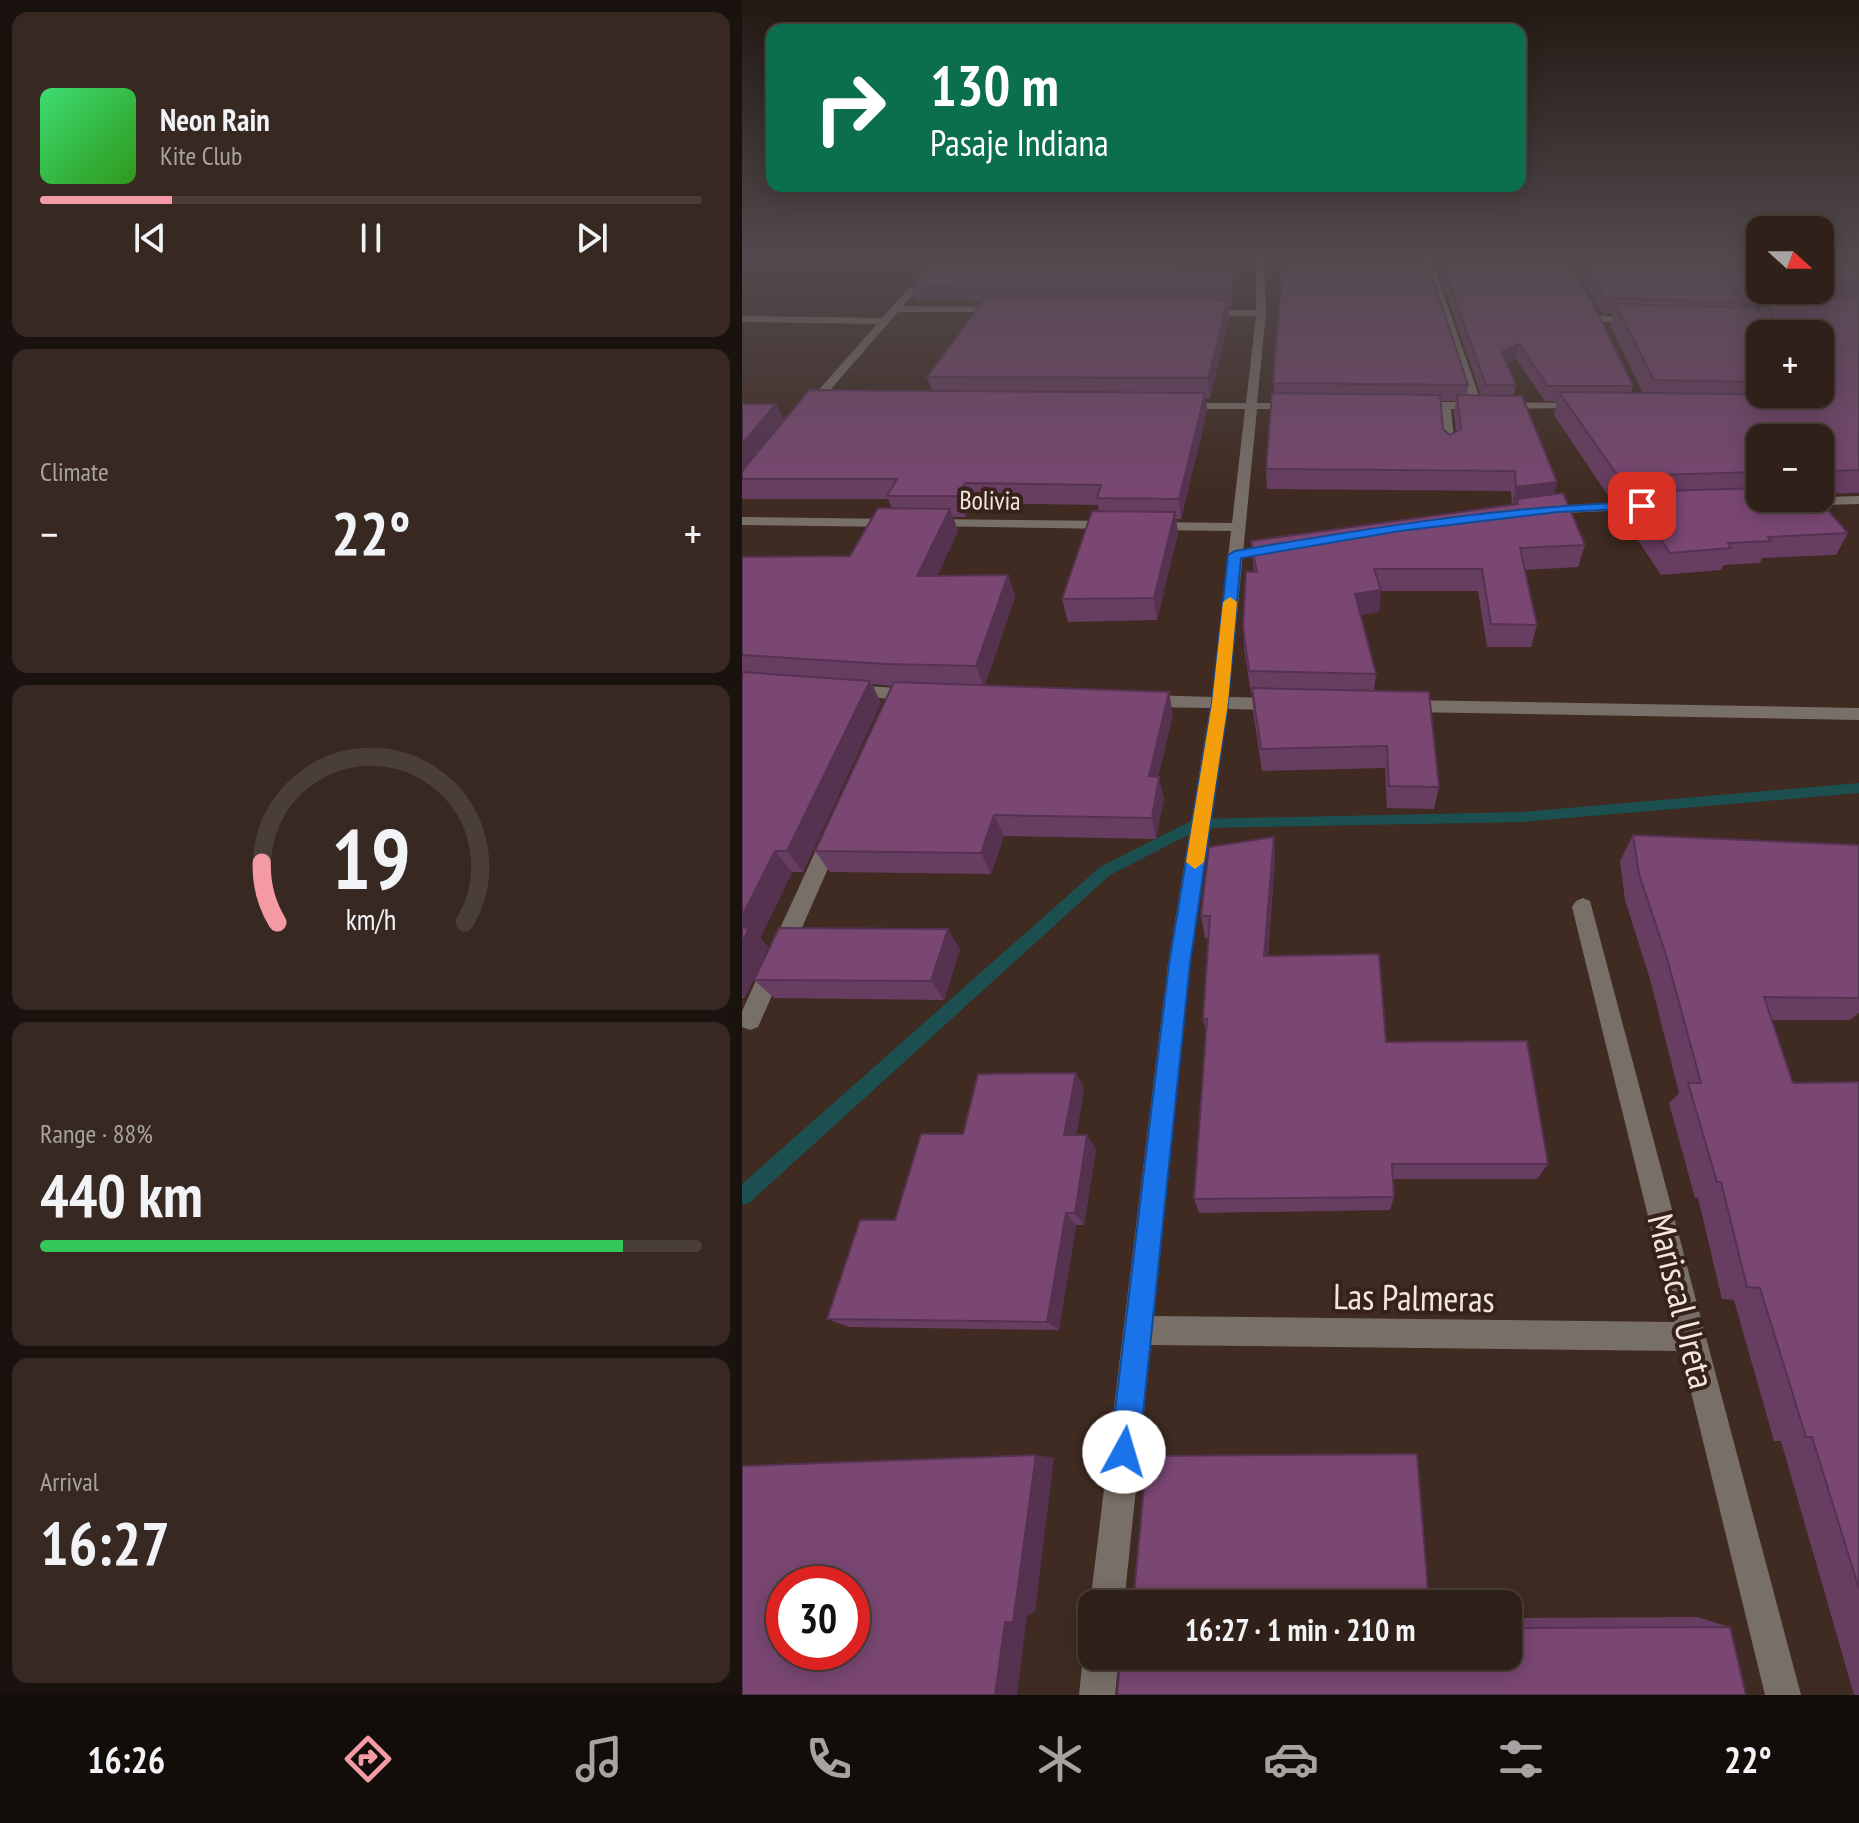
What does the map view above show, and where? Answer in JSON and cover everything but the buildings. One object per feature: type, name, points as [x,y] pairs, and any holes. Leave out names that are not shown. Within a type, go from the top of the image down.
[{"type":"street","points":[[800,417],[868,337]]},
{"type":"street","points":[[1109,1590],[1179,964],[1242,554],[1238,527],[1258,337]]},
{"type":"street","points":[[1453,337],[1476,405]]},
{"type":"street","points":[[813,402],[828,402]]},
{"type":"street","points":[[1400,405],[1595,406]]},
{"type":"street","points":[[1445,405],[1449,448]]},
{"type":"street","points":[[1173,406],[1311,406]]},
{"type":"street","points":[[1834,501],[1854,501],[1859,516]]},
{"type":"street","points":[[1526,512],[1664,505]]},
{"type":"street","name":"Bolivia","points":[[742,521],[1238,527]]},
{"type":"street","points":[[835,690],[894,702],[928,695]]},
{"type":"street","points":[[1128,700],[1300,704]]},
{"type":"street","points":[[1380,706],[1859,714]]},
{"type":"street","points":[[750,1019],[839,822]]},
{"type":"street","name":"Mariscal Ureta","points":[[1583,907],[1783,1695]]},
{"type":"street","name":"Las Palmeras","points":[[1138,1330],[1555,1337],[1690,1336]]},
{"type":"street","points":[[1097,1695],[1100,1670]]},
{"type":"waterway","points":[[742,1196],[1105,871],[1200,823],[1522,817],[1859,788]]},
{"type":"slow traffic","points":[[1195,862],[1220,703],[1230,602]]},
{"type":"route","points":[[1124,1452],[1179,964],[1220,703],[1235,555],[1400,527],[1558,508],[1642,506]]}]
